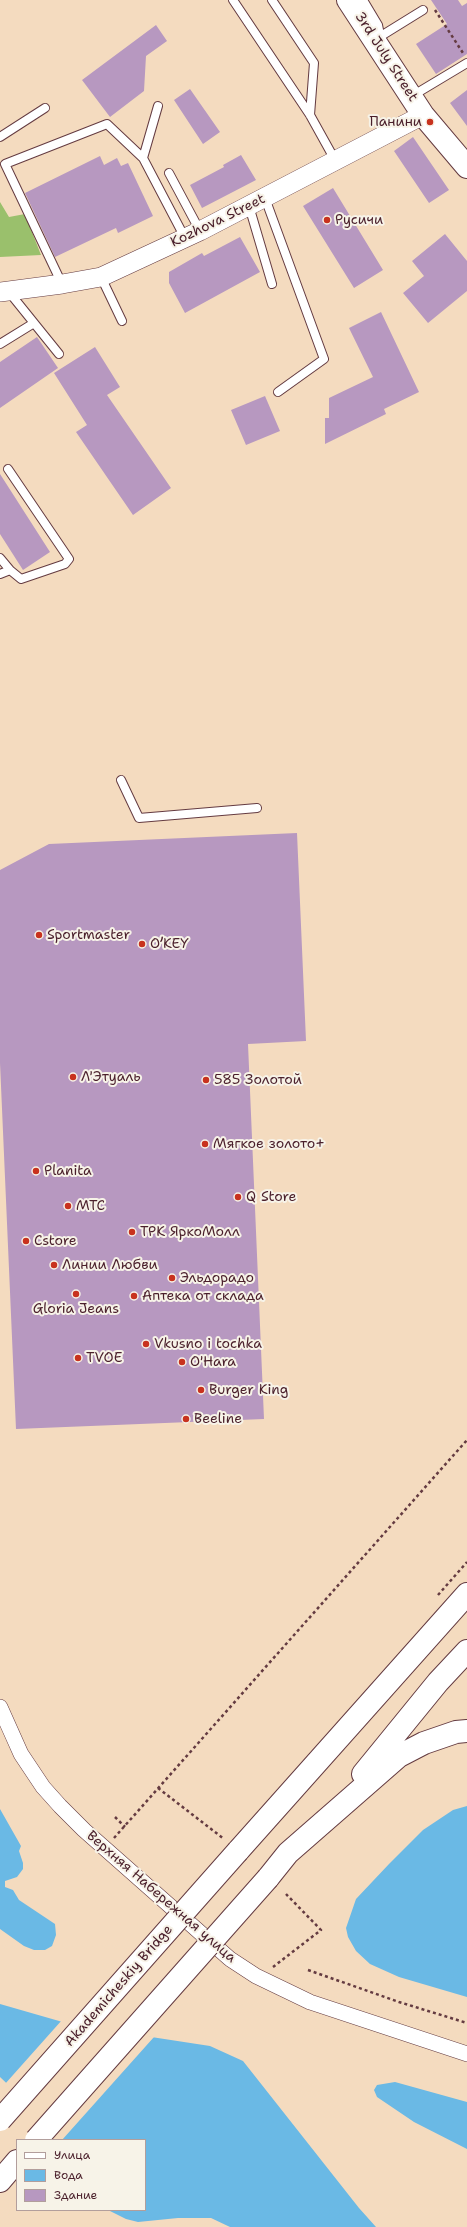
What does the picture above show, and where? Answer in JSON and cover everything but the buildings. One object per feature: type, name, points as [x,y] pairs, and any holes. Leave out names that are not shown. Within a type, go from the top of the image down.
[{"type":"main road","name":"3rd July Street","points":[[348,0],[424,115],[464,157]]},
{"type":"main road","name":"Akademicheskiy Bridge","points":[[0,2120],[231,1845],[467,1594]]},
{"type":"main road","points":[[325,1820],[438,1682],[467,1651]]},
{"type":"main road","points":[[37,2139],[268,1878],[288,1853],[399,1756],[424,1743],[456,1732],[467,1731]]},
{"type":"main road","points":[[0,2181],[16,2162]]},
{"type":"street","name":"Kozhova Street","points":[[4,291],[62,284],[101,277],[192,235],[424,115]]},
{"type":"street","name":"Верхняя Набережная улица","points":[[0,1707],[21,1754],[43,1787],[84,1830],[230,1959],[256,1976],[310,2002],[467,2054]]},
{"type":"lane","points":[[233,0],[310,115],[335,160]]},
{"type":"lane","points":[[272,0],[314,63],[310,115]]},
{"type":"lane","points":[[363,0],[378,25],[386,59]]},
{"type":"lane","points":[[381,36],[424,10]]},
{"type":"lane","points":[[412,97],[467,63]]},
{"type":"lane","points":[[143,158],[158,106]]},
{"type":"lane","points":[[0,137],[45,108]]},
{"type":"lane","points":[[62,284],[5,164],[107,124],[143,158],[192,235]]},
{"type":"lane","points":[[169,173],[192,235]]},
{"type":"lane","points":[[257,202],[272,284]]},
{"type":"lane","points":[[257,202],[324,359],[278,392]]},
{"type":"lane","points":[[101,277],[122,321]]},
{"type":"lane","points":[[4,291],[34,323],[59,354]]},
{"type":"lane","points":[[0,344],[34,323]]},
{"type":"lane","points":[[0,559],[10,570],[21,578],[65,564],[69,559],[8,469]]},
{"type":"lane","points":[[0,574],[10,570]]},
{"type":"lane","points":[[121,780],[139,818],[257,808]]},
{"type":"path","points":[[432,6],[467,58]]},
{"type":"path","points":[[105,1848],[467,1440]]},
{"type":"path","points":[[158,1788],[231,1845]]},
{"type":"path","points":[[114,1817],[125,1827]]},
{"type":"path","points":[[268,1970],[321,1930],[286,1894]]},
{"type":"path","points":[[308,1970],[399,2002],[467,2023]]},
{"type":"green space","points":[[0,202],[9,217],[25,214],[41,255],[0,257]]},
{"type":"water","points":[[467,1806],[467,1997],[399,1977],[370,1964],[356,1951],[348,1937],[346,1928],[356,1899],[389,1864],[423,1830],[453,1810]]},
{"type":"water","points":[[0,1809],[21,1846],[19,1851],[23,1863],[23,1869],[17,1877],[5,1881],[5,1887],[13,1890],[19,1900],[55,1924],[56,1935],[52,1946],[45,1950],[34,1950],[24,1946],[0,1929]]},
{"type":"water","points":[[0,2004],[73,2025],[210,2046],[243,2061],[359,2208],[376,2227],[230,2227],[211,2218],[178,2218],[138,2222],[126,2219],[110,2211],[146,2211],[146,2139],[57,2139],[44,2119],[0,2077]]},
{"type":"water","points":[[395,2082],[467,2102],[467,2149],[414,2122],[377,2097],[374,2090],[377,2085]]},
{"type":"pier","points":[[62,2020],[154,2037],[63,2139],[55,2139],[43,2120],[5,2084]]},
{"type":"place","name":"Панини","points":[[430,122]]},
{"type":"place","name":"Русичи","points":[[327,220]]},
{"type":"place","name":"Sportmaster","points":[[39,935]]},
{"type":"place","name":"O’KEY","points":[[142,944]]},
{"type":"place","name":"Л'Этуаль","points":[[73,1077]]},
{"type":"place","name":"585 Золотой","points":[[206,1080]]},
{"type":"place","name":"Мягкое золото+","points":[[205,1144]]},
{"type":"place","name":"Planita","points":[[36,1171]]},
{"type":"place","name":"Q Store","points":[[238,1197]]},
{"type":"place","name":"МТС","points":[[68,1206]]},
{"type":"place","name":"ТРК ЯркоМолл","points":[[132,1232]]},
{"type":"place","name":"Cstore","points":[[26,1241]]},
{"type":"place","name":"Линии Любви","points":[[54,1265]]},
{"type":"place","name":"Эльдорадо","points":[[172,1278]]},
{"type":"place","name":"Gloria Jeans","points":[[76,1294]]},
{"type":"place","name":"Аптека от склада","points":[[134,1296]]},
{"type":"place","name":"Vkusno i tochka","points":[[146,1344]]},
{"type":"place","name":"TVOE","points":[[78,1358]]},
{"type":"place","name":"O'Hara","points":[[182,1362]]},
{"type":"place","name":"Burger King","points":[[201,1390]]},
{"type":"place","name":"Beeline","points":[[186,1419]]}]
